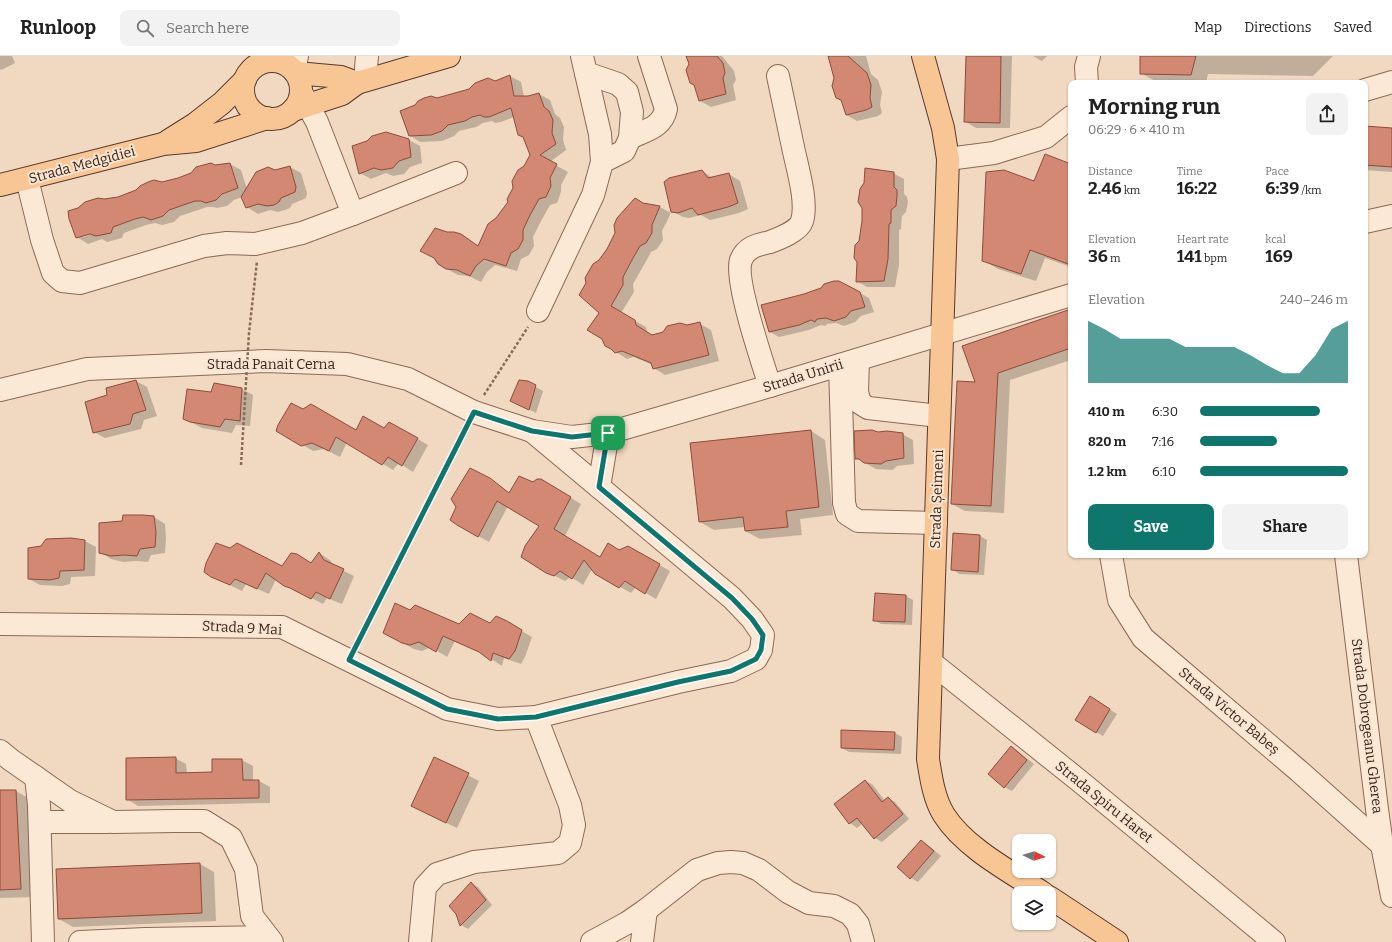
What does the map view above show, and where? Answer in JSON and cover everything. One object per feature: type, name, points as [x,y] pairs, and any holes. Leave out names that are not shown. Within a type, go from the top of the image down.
[{"type":"main road","points":[[298,84],[281,117],[267,118],[259,116],[252,111],[244,97],[243,88],[249,72],[264,59],[280,61],[288,65],[298,84],[342,94],[361,82],[449,56]]},
{"type":"main road","name":"Strada Șeimeni","points":[[923,56],[943,128],[948,159],[928,760],[933,788],[944,814],[960,836],[1032,886]]},
{"type":"main road","points":[[298,84],[341,77],[361,82]]},
{"type":"main road","name":"Strada Medgidiei","points":[[163,144],[195,124],[222,104],[245,80]]},
{"type":"main road","name":"Strada Medgidiei","points":[[0,186],[163,144],[196,141],[267,118]]},
{"type":"main road","points":[[1056,902],[1113,941]]},
{"type":"street","points":[[361,82],[367,56]]},
{"type":"street","points":[[1087,80],[1086,67],[1089,56]]},
{"type":"street","points":[[584,64],[618,84],[627,92],[632,112],[630,138],[624,151],[602,162]]},
{"type":"street","points":[[538,311],[593,195],[602,162],[600,134],[584,64]]},
{"type":"street","points":[[627,92],[652,66],[666,109],[664,117],[659,124],[630,138]]},
{"type":"street","points":[[770,386],[744,298],[740,276],[740,261],[746,251],[756,245],[772,241],[792,232],[801,224],[804,212],[801,182],[778,76]]},
{"type":"street","points":[[1368,89],[1392,82]]},
{"type":"street","points":[[298,84],[322,136],[353,214]]},
{"type":"street","points":[[948,159],[994,153],[1046,137],[1068,119]]},
{"type":"street","points":[[27,179],[42,240],[53,273],[62,281],[80,283],[204,246],[227,243],[255,244],[302,232],[353,214],[456,173]]},
{"type":"street","points":[[1368,221],[1392,216]]},
{"type":"street","name":"Strada Unirii","points":[[532,431],[572,437],[608,433],[770,386],[1068,296]]},
{"type":"street","name":"Strada Panait Cerna","points":[[0,390],[87,369],[266,361],[347,364],[408,379],[474,412],[532,431]]},
{"type":"street","points":[[849,362],[860,403],[868,408],[939,416]]},
{"type":"street","points":[[849,362],[844,503],[847,514],[858,520],[936,523]]},
{"type":"street","name":"Strada 9 Mai","points":[[0,624],[282,627],[447,709],[498,719],[536,717],[678,682],[731,671],[756,659],[761,650],[763,635],[752,619],[732,598],[532,431]]},
{"type":"street","points":[[599,487],[608,433]]},
{"type":"street","name":"Strada Victor Babeș","points":[[1112,558],[1119,600],[1143,638],[1299,771],[1382,845]]},
{"type":"street","name":"Strada Dobrogeanu Gherea","points":[[1346,558],[1382,845],[1392,896]]},
{"type":"street","name":"Strada Spiru Haret","points":[[932,663],[1082,783],[1274,942]]},
{"type":"street","points":[[420,942],[425,887],[437,874],[474,862],[558,854],[570,843],[574,825],[570,805],[536,717]]},
{"type":"street","points":[[0,751],[70,801],[113,822]]},
{"type":"street","points":[[36,777],[40,822],[43,942]]},
{"type":"street","points":[[40,822],[204,821],[231,838],[246,869],[252,916],[270,939]]},
{"type":"street","points":[[592,942],[627,923],[661,900],[697,870],[731,862],[743,863],[759,870],[788,892],[809,903],[834,906],[850,914],[860,933]]},
{"type":"street","points":[[642,942],[646,910]]},
{"type":"street","points":[[80,942],[145,938],[270,939]]},
{"type":"path","points":[[241,465],[249,334],[257,262]]},
{"type":"path","points":[[349,660],[474,412],[538,311]]},
{"type":"building","points":[[686,56],[717,56],[723,63],[725,73],[723,78],[726,94],[699,101],[694,85],[690,83],[686,70],[689,64]]},
{"type":"building","points":[[828,56],[848,56],[867,73],[871,85],[870,98],[872,107],[846,115],[841,100],[836,98],[832,86],[834,78]]},
{"type":"building","points":[[966,56],[1001,56],[1000,123],[964,122]]},
{"type":"building","points":[[1140,56],[1196,56],[1191,75],[1140,74]]},
{"type":"building","points":[[510,75],[514,96],[528,96],[539,93],[544,107],[549,111],[553,120],[552,133],[556,144],[540,155],[557,164],[550,178],[551,186],[546,197],[539,199],[523,230],[523,240],[518,249],[511,253],[506,266],[484,259],[476,266],[470,276],[457,270],[446,269],[438,264],[434,258],[420,251],[435,228],[461,234],[478,246],[488,224],[496,218],[508,202],[507,199],[513,188],[512,181],[518,170],[524,166],[530,155],[523,137],[518,135],[511,108],[489,117],[480,115],[465,121],[448,125],[442,131],[431,135],[409,136],[400,111],[415,105],[418,101],[424,98],[431,96],[437,98],[469,89],[475,83],[488,78],[495,81]]},
{"type":"building","points":[[1368,126],[1392,128],[1392,167],[1368,165]]},
{"type":"building","points":[[386,132],[409,139],[411,157],[399,161],[393,168],[381,170],[374,168],[359,174],[352,146],[367,141],[372,136]]},
{"type":"building","points":[[1045,154],[1068,163],[1068,264],[1030,250],[1021,274],[982,261],[986,172],[1004,170],[1034,181]]},
{"type":"building","points":[[211,163],[215,165],[230,163],[238,188],[222,194],[216,200],[206,203],[195,201],[169,210],[163,216],[151,220],[143,217],[135,219],[113,227],[111,233],[96,236],[90,234],[76,238],[69,219],[68,211],[78,208],[85,202],[98,198],[104,199],[118,197],[136,190],[140,186],[154,180],[162,182],[178,178],[191,173],[196,167]]},
{"type":"building","points":[[290,166],[296,187],[295,192],[281,198],[279,202],[274,205],[267,206],[258,204],[246,208],[241,197],[256,172],[268,167],[275,170]]},
{"type":"building","points":[[865,168],[894,172],[894,187],[897,190],[897,196],[896,206],[891,210],[888,259],[884,281],[856,282],[857,262],[854,258],[855,245],[859,241],[862,221],[862,208],[858,202],[860,189],[864,183]]},
{"type":"building","points":[[702,170],[708,178],[729,173],[738,203],[698,215],[692,208],[678,213],[671,212],[664,182],[669,178]]},
{"type":"building","points":[[635,198],[643,203],[660,206],[652,225],[652,233],[646,243],[640,246],[633,258],[623,277],[623,285],[611,306],[635,320],[636,325],[652,335],[663,332],[667,326],[680,323],[687,325],[700,322],[709,355],[653,369],[651,363],[622,351],[615,353],[605,346],[602,339],[587,330],[599,313],[579,295],[586,283],[585,278],[593,264],[599,260],[607,249],[615,233],[614,225],[617,218]]},
{"type":"building","points":[[839,281],[860,292],[865,307],[851,311],[846,317],[834,321],[826,318],[817,319],[815,322],[811,320],[799,325],[769,332],[761,305],[804,294],[821,288],[824,284]]},
{"type":"building","points":[[1068,310],[1068,349],[998,373],[991,506],[951,504],[957,381],[975,382],[962,346]]},
{"type":"building","points":[[136,380],[146,410],[133,414],[130,424],[93,433],[85,402],[107,395],[106,388]]},
{"type":"building","points":[[519,380],[528,381],[536,385],[529,410],[510,401]]},
{"type":"building","points":[[214,383],[242,388],[240,421],[225,419],[220,427],[190,422],[183,419],[187,389],[211,392]]},
{"type":"building","points":[[291,403],[303,409],[311,404],[356,430],[363,416],[384,428],[389,422],[418,438],[402,466],[388,457],[382,465],[336,437],[329,451],[312,443],[301,446],[276,431]]},
{"type":"building","points":[[811,430],[819,507],[786,511],[788,527],[745,531],[743,517],[699,522],[690,443]]},
{"type":"building","points":[[872,430],[878,432],[887,431],[903,433],[904,458],[886,461],[881,464],[864,463],[859,459],[855,459],[854,431]]},
{"type":"building","points":[[470,468],[490,478],[509,493],[519,476],[533,482],[537,479],[541,479],[571,497],[554,529],[600,557],[608,543],[619,550],[628,546],[660,564],[645,594],[625,581],[619,588],[595,574],[584,560],[572,579],[560,571],[554,576],[546,573],[521,557],[525,546],[539,526],[497,501],[478,537],[450,520],[456,507],[451,499]]},
{"type":"building","points":[[123,515],[154,516],[156,533],[155,547],[140,549],[137,556],[111,556],[99,553],[99,523],[122,521]]},
{"type":"building","points":[[953,533],[980,535],[978,572],[951,570]]},
{"type":"building","points":[[71,538],[85,540],[84,570],[60,571],[59,578],[50,580],[28,579],[28,548],[41,546],[46,539]]},
{"type":"building","points":[[216,543],[230,548],[237,543],[282,566],[291,553],[297,554],[311,563],[319,552],[324,560],[344,569],[330,599],[316,592],[311,599],[284,586],[266,573],[257,589],[235,579],[230,585],[211,577],[204,572],[206,563]]},
{"type":"building","points":[[875,593],[906,595],[905,622],[873,621]]},
{"type":"building","points":[[395,603],[410,610],[415,605],[459,624],[470,613],[490,623],[496,616],[522,630],[515,651],[509,659],[493,653],[491,661],[479,652],[443,636],[436,652],[419,642],[410,645],[402,643],[383,633]]},
{"type":"building","points":[[1090,696],[1110,709],[1096,733],[1075,720]]},
{"type":"building","points":[[841,730],[895,732],[894,750],[841,748]]},
{"type":"building","points":[[1011,746],[1027,760],[1004,788],[988,774]]},
{"type":"building","points":[[176,757],[176,773],[212,772],[212,759],[242,759],[243,780],[259,780],[259,798],[126,800],[126,758]]},
{"type":"building","points":[[434,757],[469,773],[446,823],[411,806]]},
{"type":"building","points":[[865,780],[882,802],[888,797],[903,814],[874,839],[857,818],[849,824],[834,804]]},
{"type":"building","points":[[0,790],[16,790],[21,889],[0,890]]},
{"type":"building","points":[[921,840],[934,851],[910,879],[897,867]]},
{"type":"building","points":[[200,863],[202,913],[58,919],[56,869]]},
{"type":"building","points":[[471,882],[486,900],[460,926],[456,914],[449,906]]},
{"type":"route","points":[[474,412],[532,431],[572,437],[608,433],[599,487],[732,598],[752,619],[763,635],[761,650],[756,659],[731,671],[678,682],[536,717],[498,719],[447,709],[349,660],[474,412]]}]
